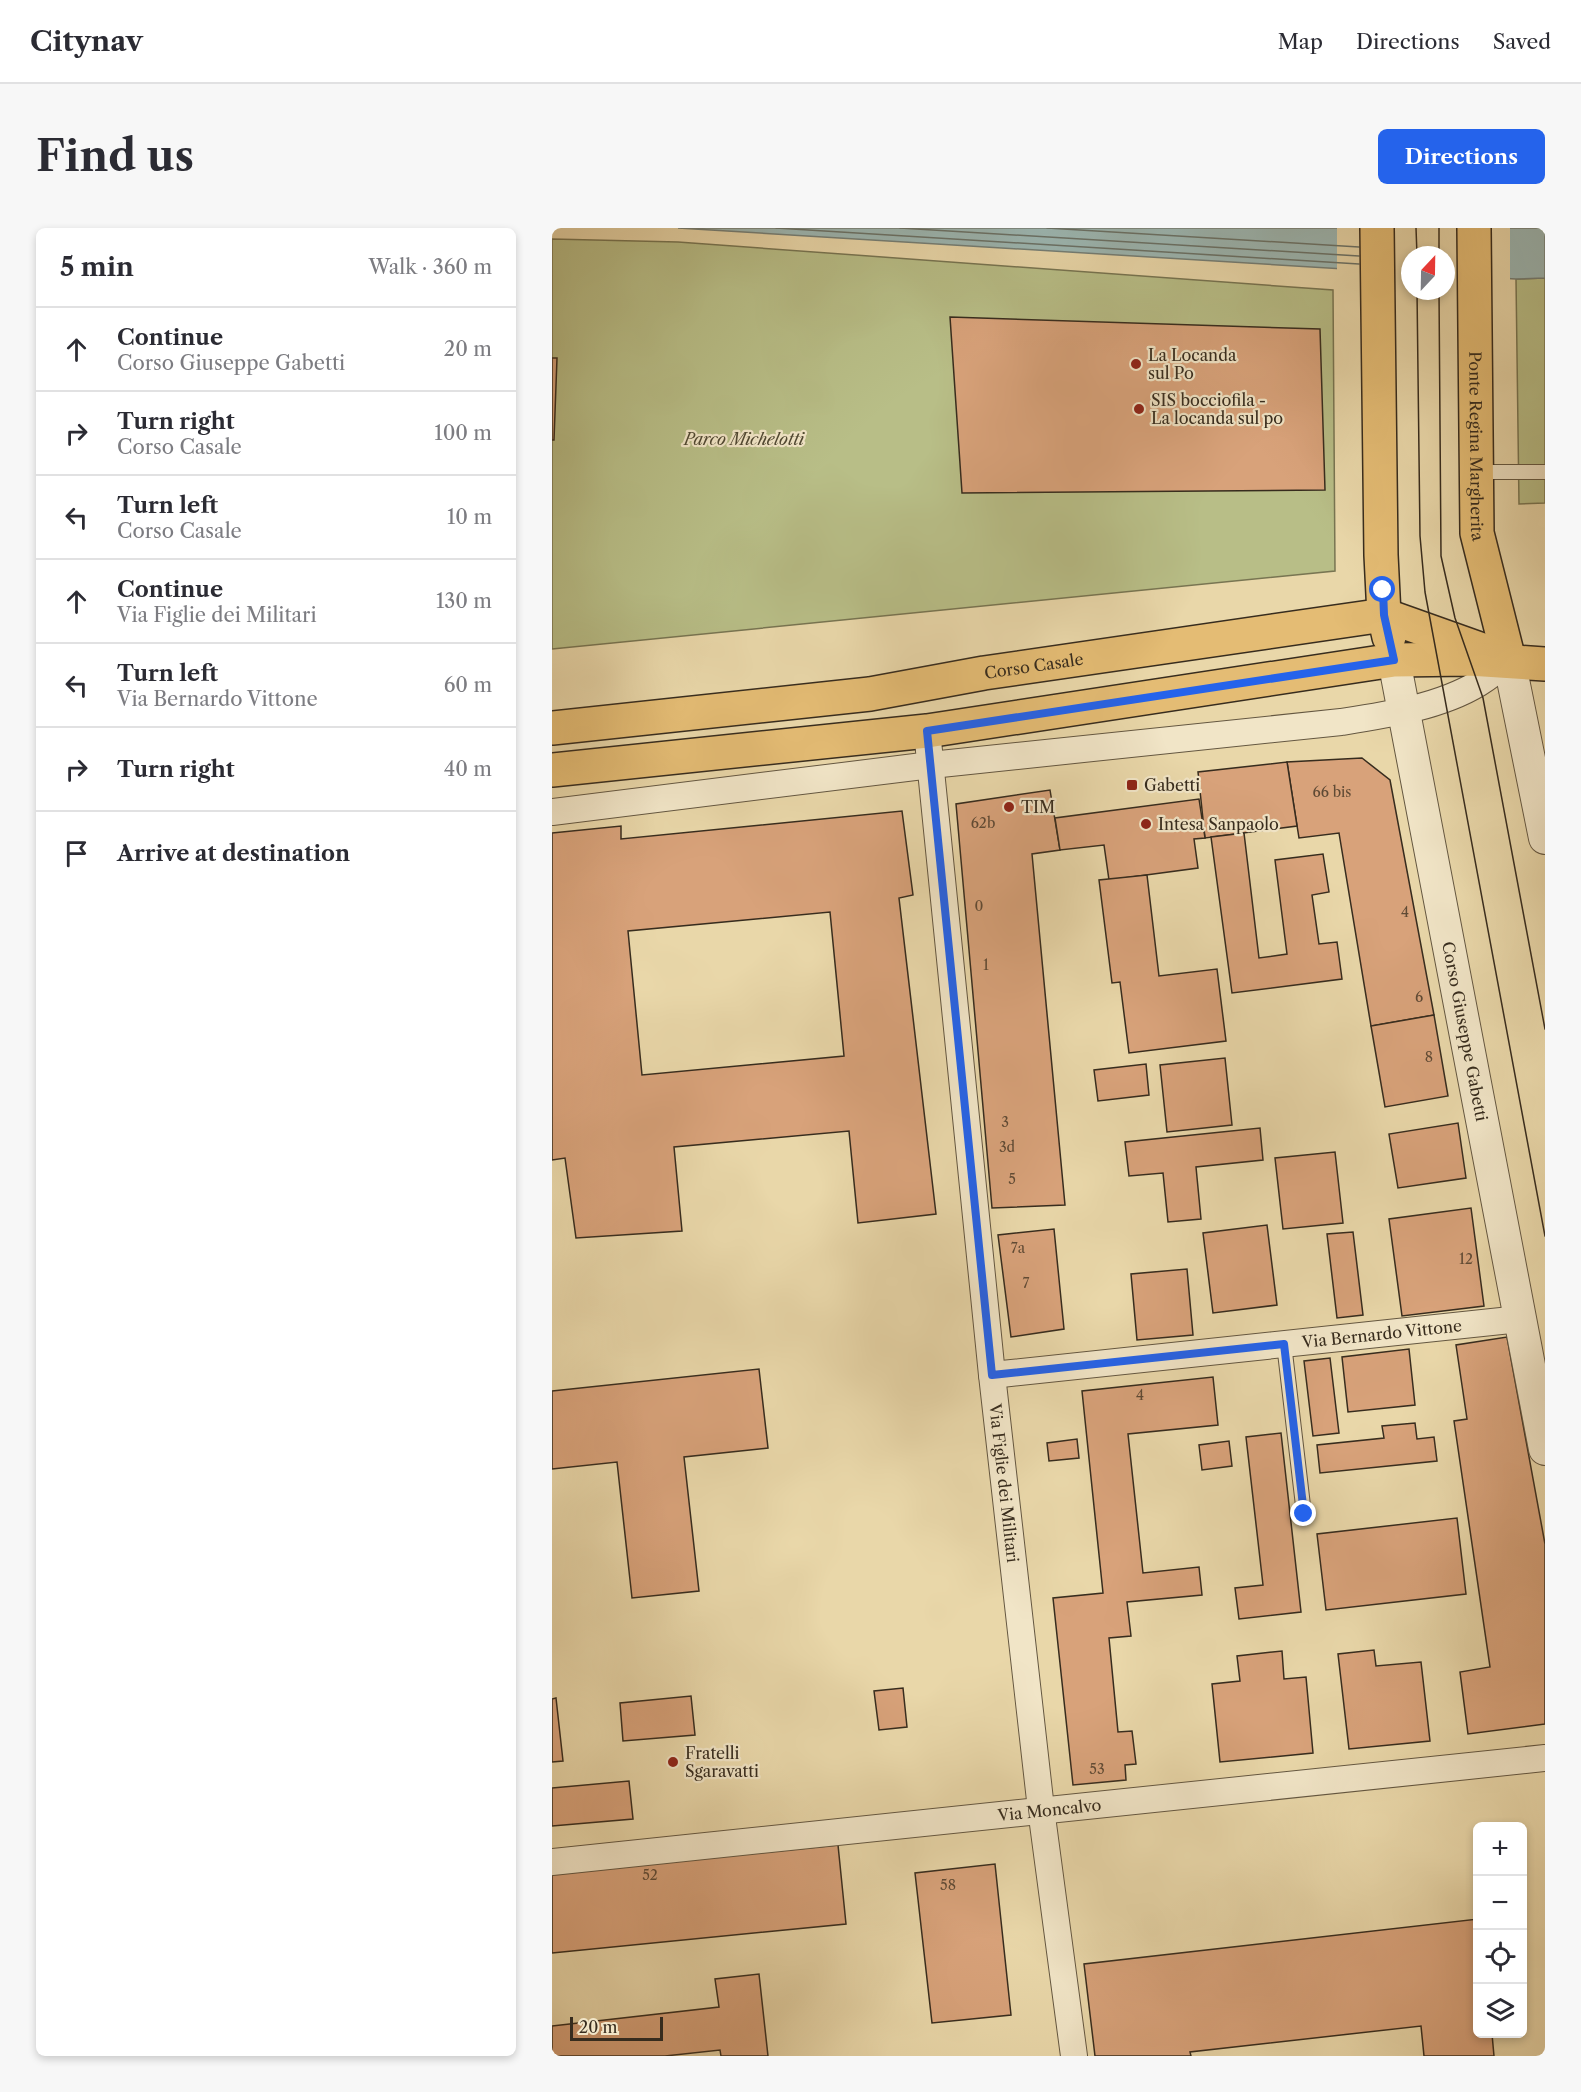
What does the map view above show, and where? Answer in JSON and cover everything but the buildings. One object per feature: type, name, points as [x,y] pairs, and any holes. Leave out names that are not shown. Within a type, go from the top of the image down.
[{"type":"main road","points":[[1377,228],[1384,615]]},
{"type":"main road","name":"Ponte Regina Margherita","points":[[1474,228],[1477,533],[1509,660]]},
{"type":"main road","name":"Corso Casale","points":[[552,728],[870,694],[995,671],[1384,615],[1509,660]]},
{"type":"main road","name":"Corso Giuseppe Gabetti","points":[[1384,615],[1394,660]]},
{"type":"main road","name":"Corso Casale","points":[[552,770],[927,731],[1394,660],[1509,660],[1545,664]]},
{"type":"street","name":"Corso Giuseppe Gabetti","points":[[1394,660],[1545,1449]]},
{"type":"street","points":[[552,812],[931,765],[1341,722],[1404,712],[1479,683],[1509,660],[1543,819]]},
{"type":"street","points":[[927,731],[931,765]]},
{"type":"street","name":"Via Figlie dei Militari","points":[[931,765],[992,1375],[1041,1809],[1074,2056]]},
{"type":"street","name":"Via Bernardo Vittone","points":[[992,1375],[1520,1319]]},
{"type":"street","name":"Via Moncalvo","points":[[552,1862],[1545,1758]]},
{"type":"lane","points":[[1475,472],[1545,472]]},
{"type":"lane","points":[[1284,1344],[1304,1514]]},
{"type":"green space","name":"Parco Michelotti","points":[[552,239],[678,242],[1333,290],[1335,571],[552,649]]},
{"type":"green space","points":[[1545,278],[1545,503],[1519,504],[1516,279]]},
{"type":"water","points":[[678,228],[1545,228],[1545,278],[1516,279],[1455,276],[1455,246],[1401,246],[1401,272]]},
{"type":"pier","points":[[1337,228],[1510,228],[1510,282],[1455,279],[1455,246],[1401,246],[1401,275],[1337,271]]},
{"type":"tram line","points":[[1416,228],[1417,246]]},
{"type":"tram line","points":[[1439,228],[1439,246]]},
{"type":"tram line","points":[[1417,300],[1420,536],[1425,592],[1545,1236]]},
{"type":"tram line","points":[[1439,300],[1441,556],[1455,618],[1483,698],[1545,1029]]},
{"type":"place","name":"La Locanda sul Po","points":[[1136,364]]},
{"type":"place","name":"SIS bocciofila - La locanda sul po","points":[[1139,409]]},
{"type":"place","name":"Gabetti","points":[[1132,785]]},
{"type":"place","name":"TIM","points":[[1009,807]]},
{"type":"place","name":"Intesa Sanpaolo","points":[[1146,824]]},
{"type":"place","name":"Fratelli Sgaravatti","points":[[673,1762]]},
{"type":"route","points":[[1304,1514],[1284,1344],[992,1375],[927,731],[1394,660],[1384,615],[1383,590]]}]
